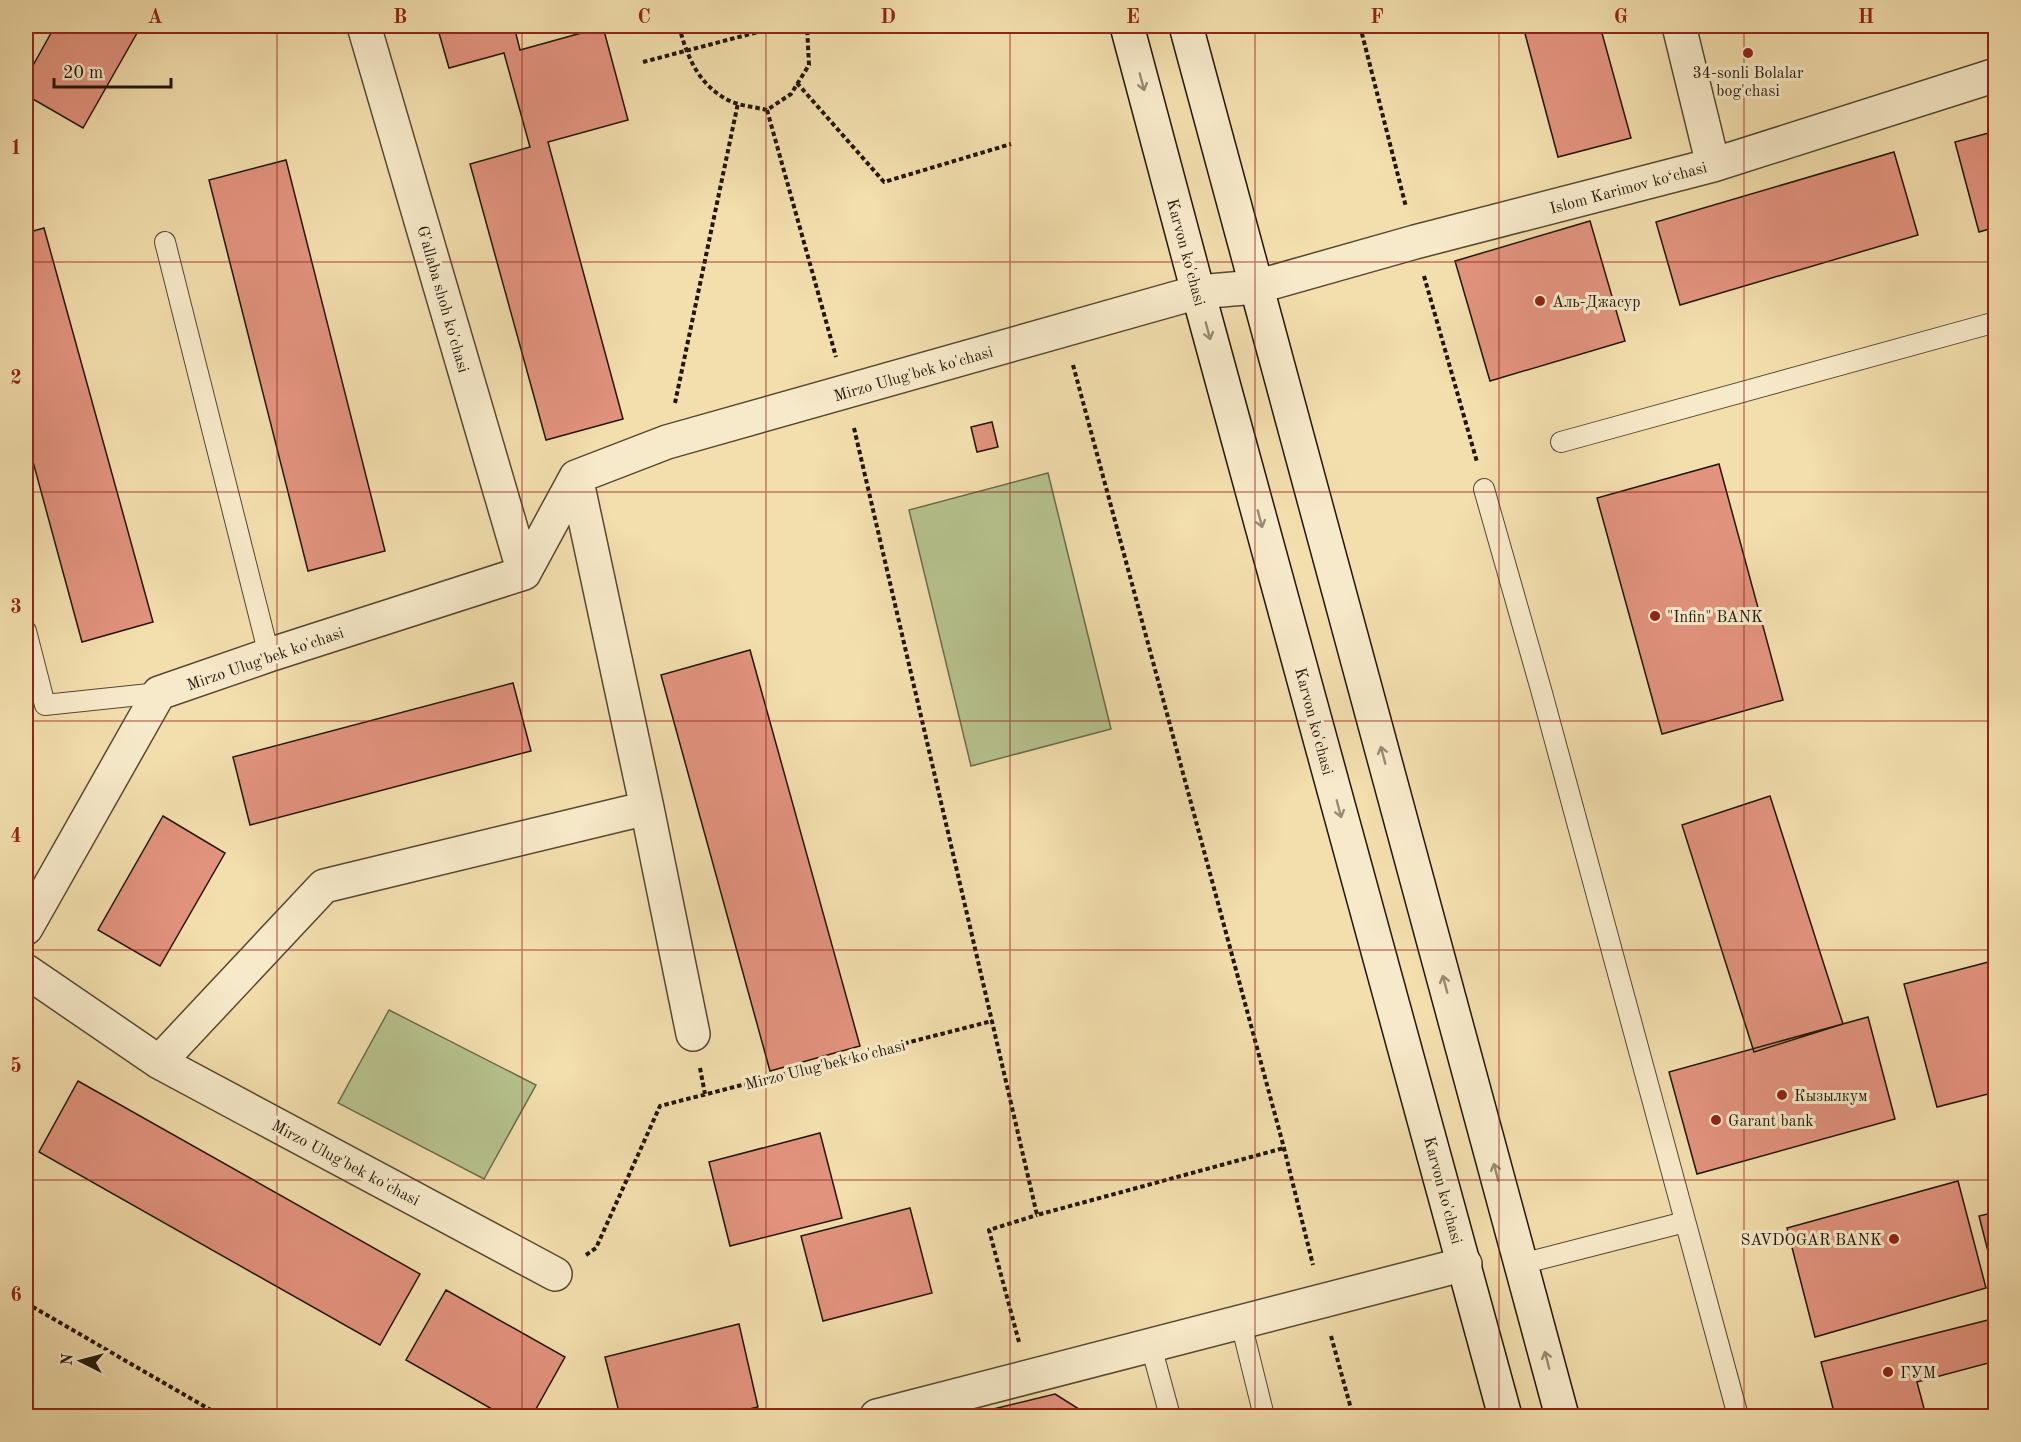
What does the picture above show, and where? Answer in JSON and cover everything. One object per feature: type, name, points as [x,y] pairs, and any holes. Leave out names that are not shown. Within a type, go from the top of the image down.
[{"type":"street","name":"G'allaba shoh ko'chasi","points":[[364,26],[524,573]]},
{"type":"street","name":"Karvon ko'chasi","points":[[1127,26],[1505,1416]]},
{"type":"street","points":[[1186,26],[1562,1416]]},
{"type":"street","points":[[1680,26],[1713,165]]},
{"type":"street","name":"Islom Karimov ko‘chasi","points":[[1256,287],[1415,242],[1713,165],[1995,75]]},
{"type":"street","name":"Mirzo Ulug'bek ko'chasi","points":[[576,477],[667,442],[1198,292],[1256,287]]},
{"type":"street","points":[[524,573],[576,477]]},
{"type":"street","points":[[576,477],[693,1034]]},
{"type":"street","name":"Mirzo Ulug'bek ko'chasi","points":[[159,693],[524,573]]},
{"type":"street","points":[[26,928],[159,693]]},
{"type":"street","points":[[159,1062],[324,886],[647,808]]},
{"type":"street","name":"Mirzo Ulug'bek ko'chasi","points":[[26,971],[159,1062],[555,1275]]},
{"type":"street","points":[[877,1416],[1465,1264]]},
{"type":"lane","points":[[165,242],[270,655]]},
{"type":"lane","points":[[1561,442],[1995,322]]},
{"type":"lane","points":[[1484,489],[1738,1416]]},
{"type":"lane","points":[[26,631],[45,705],[159,693]]},
{"type":"lane","points":[[1521,1264],[1685,1222]]},
{"type":"lane","points":[[1241,1323],[1264,1416]]},
{"type":"lane","points":[[1151,1346],[1170,1416]]},
{"type":"path","points":[[679,26],[686,51],[702,81],[730,101],[767,110],[791,94],[809,65],[807,26]]},
{"type":"path","points":[[643,62],[781,26]]},
{"type":"path","points":[[797,83],[884,182],[1011,144]]},
{"type":"path","points":[[667,442],[738,103]]},
{"type":"path","points":[[767,110],[846,392],[1037,1215]]},
{"type":"path","points":[[1063,331],[1284,1148],[1353,1416]]},
{"type":"path","name":"Mirzo Ulug'bek ko'chasi","points":[[555,1275],[596,1248],[660,1106],[992,1021]]},
{"type":"path","points":[[1028,1377],[989,1230],[1284,1148]]},
{"type":"path","points":[[26,1303],[221,1416]]},
{"type":"green space","points":[[1048,473],[1111,729],[971,766],[909,510]]},
{"type":"green space","points":[[389,1010],[536,1085],[484,1179],[338,1103]]},
{"type":"building","points":[[55,26],[141,26],[83,128],[26,95],[26,78]]},
{"type":"building","points":[[437,26],[514,26],[520,50],[603,27],[628,120],[548,142],[623,419],[546,440],[470,164],[530,147],[504,53],[449,68]]},
{"type":"building","points":[[1523,26],[1600,26],[1631,138],[1558,157]]},
{"type":"building","points":[[1996,131],[1996,227],[1979,232],[1955,142]]},
{"type":"building","points":[[1894,152],[1918,235],[1680,305],[1656,222]]},
{"type":"building","points":[[286,160],[385,551],[308,571],[209,180]]},
{"type":"building","name":"Аль-Джасур","points":[[1590,221],[1625,341],[1490,381],[1455,261]]},
{"type":"building","points":[[44,228],[153,622],[82,642],[26,436],[26,233]]},
{"type":"building","points":[[992,422],[998,447],[977,452],[971,427]]},
{"type":"building","points":[[1719,464],[1783,700],[1662,734],[1597,498]]},
{"type":"building","points":[[750,650],[860,1046],[770,1071],[661,675]]},
{"type":"building","points":[[513,683],[531,751],[250,825],[233,757]]},
{"type":"building","points":[[1770,796],[1843,1024],[1754,1052],[1682,825]]},
{"type":"building","points":[[163,816],[225,853],[160,966],[98,930]]},
{"type":"building","points":[[1996,960],[1996,1092],[1937,1107],[1904,984]]},
{"type":"building","name":"Кызылкум","points":[[1868,1017],[1895,1119],[1697,1174],[1669,1072]]},
{"type":"building","points":[[78,1081],[420,1274],[380,1345],[39,1152]]},
{"type":"building","points":[[820,1133],[842,1218],[730,1246],[709,1162]]},
{"type":"building","points":[[1958,1181],[1986,1288],[1815,1337],[1787,1228]]},
{"type":"building","points":[[910,1208],[932,1293],[823,1321],[801,1236]]},
{"type":"building","points":[[1996,1212],[1996,1283],[1979,1216]]},
{"type":"building","points":[[446,1290],[565,1357],[532,1416],[504,1416],[406,1360]]},
{"type":"building","name":"ГУМ","points":[[1996,1318],[1996,1361],[1917,1382],[1926,1416],[1835,1416],[1821,1362]]},
{"type":"building","points":[[739,1324],[758,1407],[718,1416],[620,1416],[605,1357]]},
{"type":"building","points":[[1055,1394],[1090,1416],[964,1416]]},
{"type":"place","name":"34-sonli Bolalar bog'chasi","points":[[1748,53]]},
{"type":"place","name":"Аль-Джасур","points":[[1540,301]]},
{"type":"place","name":"\"Infin\" BANK","points":[[1655,616]]},
{"type":"place","name":"Кызылкум","points":[[1782,1095]]},
{"type":"place","name":"Garant bank","points":[[1716,1120]]},
{"type":"place","name":"SAVDOGAR BANK","points":[[1894,1239]]},
{"type":"place","name":"ГУМ","points":[[1888,1372]]}]
